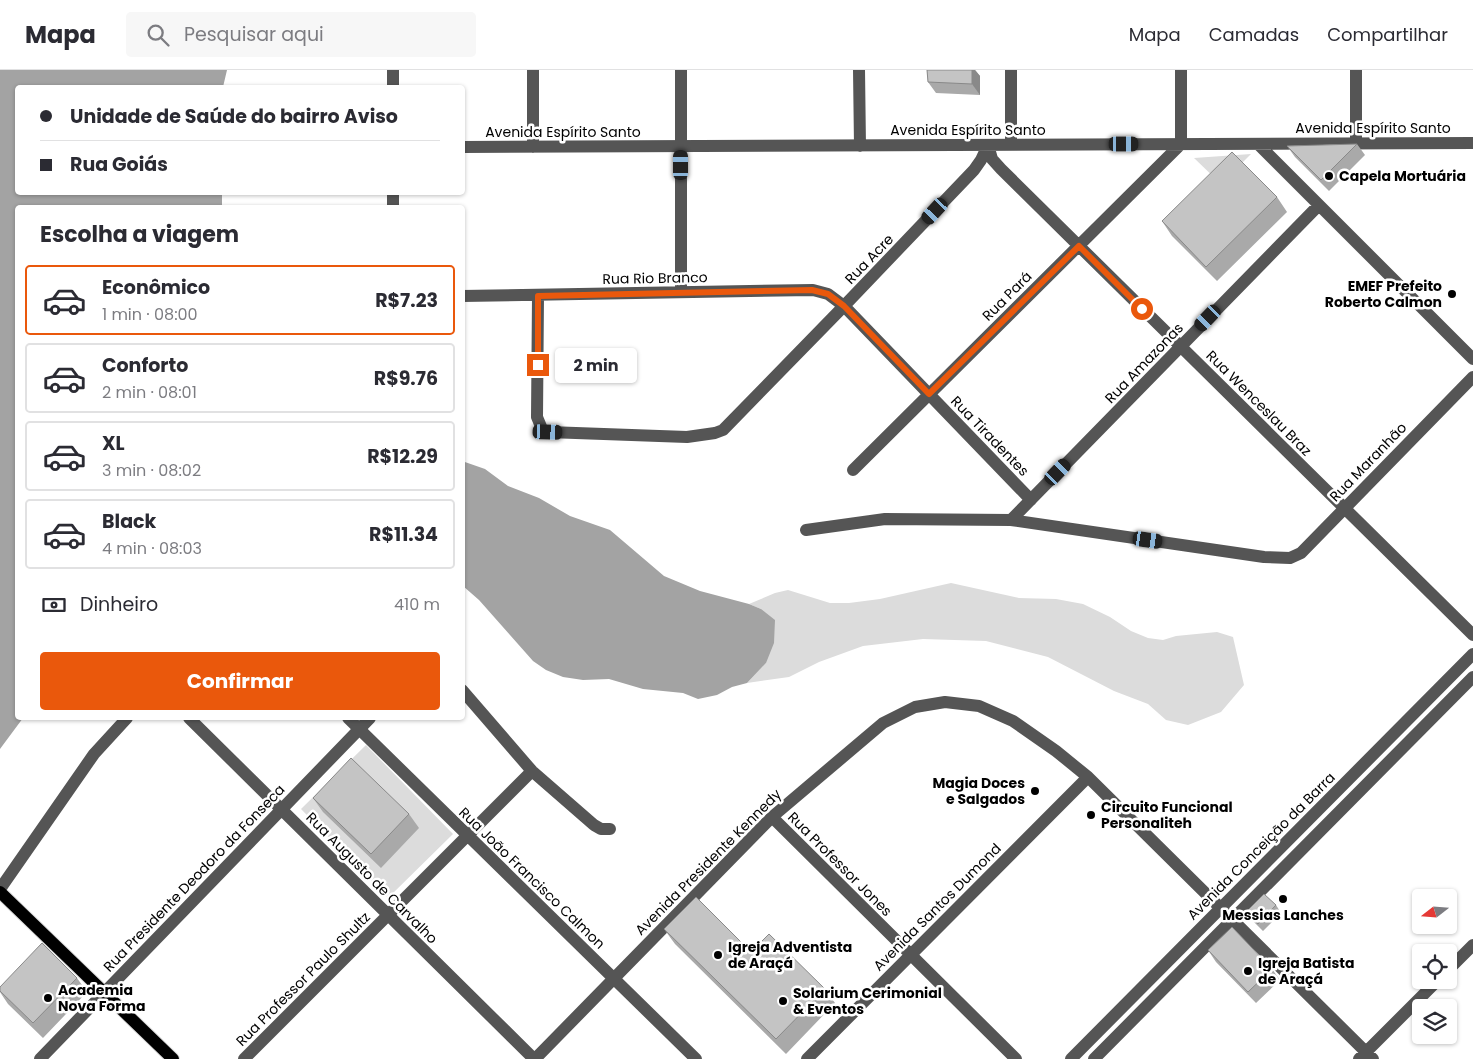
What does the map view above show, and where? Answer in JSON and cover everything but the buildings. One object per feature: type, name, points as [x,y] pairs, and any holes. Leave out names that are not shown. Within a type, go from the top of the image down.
[{"type":"main road","points":[[0,890],[173,1059]]},
{"type":"street","points":[[393,85],[394,70]]},
{"type":"street","points":[[533,70],[533,147]]},
{"type":"street","points":[[681,70],[682,292]]},
{"type":"street","points":[[859,70],[860,146]]},
{"type":"street","points":[[1011,70],[1011,145]]},
{"type":"street","points":[[1181,70],[1181,144]]},
{"type":"street","points":[[1356,70],[1356,144]]},
{"type":"street","name":"Avenida Espírito Santo","points":[[465,147],[1473,143]]},
{"type":"street","name":"Rua Pará","points":[[853,470],[1181,144]]},
{"type":"street","points":[[1258,144],[1473,359]]},
{"type":"street","points":[[1293,179],[1286,168],[1285,154],[1288,150],[1303,144]]},
{"type":"street","name":"Rua Wenceslau Braz","points":[[988,145],[992,159],[996,164],[1473,635]]},
{"type":"street","name":"Rua Acre","points":[[538,296],[537,417],[542,429],[548,432],[687,436],[716,433],[723,430],[974,170],[988,145]]},
{"type":"street","name":"Rua Amazonas","points":[[1011,520],[1319,205]]},
{"type":"street","name":"Rua Rio Branco","points":[[465,296],[812,290],[828,294],[844,306]]},
{"type":"street","name":"Rua Tiradentes","points":[[844,306],[1031,500]]},
{"type":"street","name":"Rua Maranhão","points":[[1011,520],[1290,558],[1301,553],[1473,377]]},
{"type":"street","points":[[806,530],[885,519],[1011,520]]},
{"type":"street","name":"Avenida Conceição da Barra","points":[[1070,1059],[1473,654]]},
{"type":"street","points":[[1094,1059],[1473,677]]},
{"type":"street","points":[[465,693],[532,771],[594,825],[601,829],[610,829]]},
{"type":"street","name":"Avenida Presidente Kennedy","points":[[534,1059],[772,817],[883,723],[915,707],[944,702],[979,706],[1013,721],[1056,751],[1088,777],[1366,1057]]},
{"type":"street","points":[[0,890],[94,754],[124,720]]},
{"type":"street","name":"Rua Augusto de Carvalho","points":[[191,720],[534,1059]]},
{"type":"street","name":"Rua João Francisco Calmon","points":[[350,720],[696,1059]]},
{"type":"street","name":"Rua Presidente Deodoro da Fonseca","points":[[40,1059],[368,720]]},
{"type":"street","name":"Rua Professor Paulo Shultz","points":[[244,1059],[532,771]]},
{"type":"street","name":"Avenida Santos Dumond","points":[[808,1059],[1088,777]]},
{"type":"street","name":"Rua Professor Jones","points":[[772,817],[1016,1059]]},
{"type":"street","points":[[1457,961],[1473,945]]},
{"type":"street","points":[[1366,1057],[1430,989]]},
{"type":"shaded area","points":[[0,70],[227,70],[223,85],[15,85],[15,195],[222,195],[222,205],[15,205],[15,720],[22,720],[0,749]]},
{"type":"shaded area","points":[[1251,154],[1221,184],[1194,158]]},
{"type":"shaded area","points":[[465,462],[485,469],[508,486],[539,498],[570,516],[610,530],[664,576],[700,591],[761,609],[775,620],[774,643],[766,663],[747,683],[732,687],[717,695],[698,699],[683,693],[643,689],[609,679],[583,680],[563,677],[546,670],[533,661],[479,600],[465,588]]},
{"type":"shaded area","points":[[951,583],[1019,598],[1056,599],[1083,604],[1110,617],[1131,631],[1148,638],[1163,640],[1176,636],[1217,632],[1233,637],[1244,685],[1221,712],[1188,725],[1166,720],[1148,704],[1114,691],[1048,657],[986,641],[923,639],[863,646],[819,662],[789,677],[747,683],[766,663],[761,609],[749,604],[775,593],[788,590],[830,603],[849,603],[880,599]]},
{"type":"shaded area","points":[[366,745],[453,834],[388,898],[301,809]]},
{"type":"place","name":"Capela Mortuária","points":[[1329,176]]},
{"type":"place","name":"EMEF Prefeito Roberto Calmon","points":[[1452,294]]},
{"type":"place","name":"Magia Doces e Salgados","points":[[1035,791]]},
{"type":"place","name":"Circuito Funcional Personaliteh","points":[[1091,815]]},
{"type":"place","name":"Messias Lanches","points":[[1283,899]]},
{"type":"place","name":"Igreja Adventista de Araçá","points":[[718,955]]},
{"type":"place","name":"Igreja Batista de Araçá","points":[[1248,971]]},
{"type":"place","name":"Academia Nova Forma","points":[[48,998]]},
{"type":"place","name":"Solarium Cerimonial & Eventos","points":[[783,1001]]},
{"type":"route","points":[[538,365],[538,296],[812,290],[828,294],[844,306],[929,394],[1079,246],[1142,309]]}]
